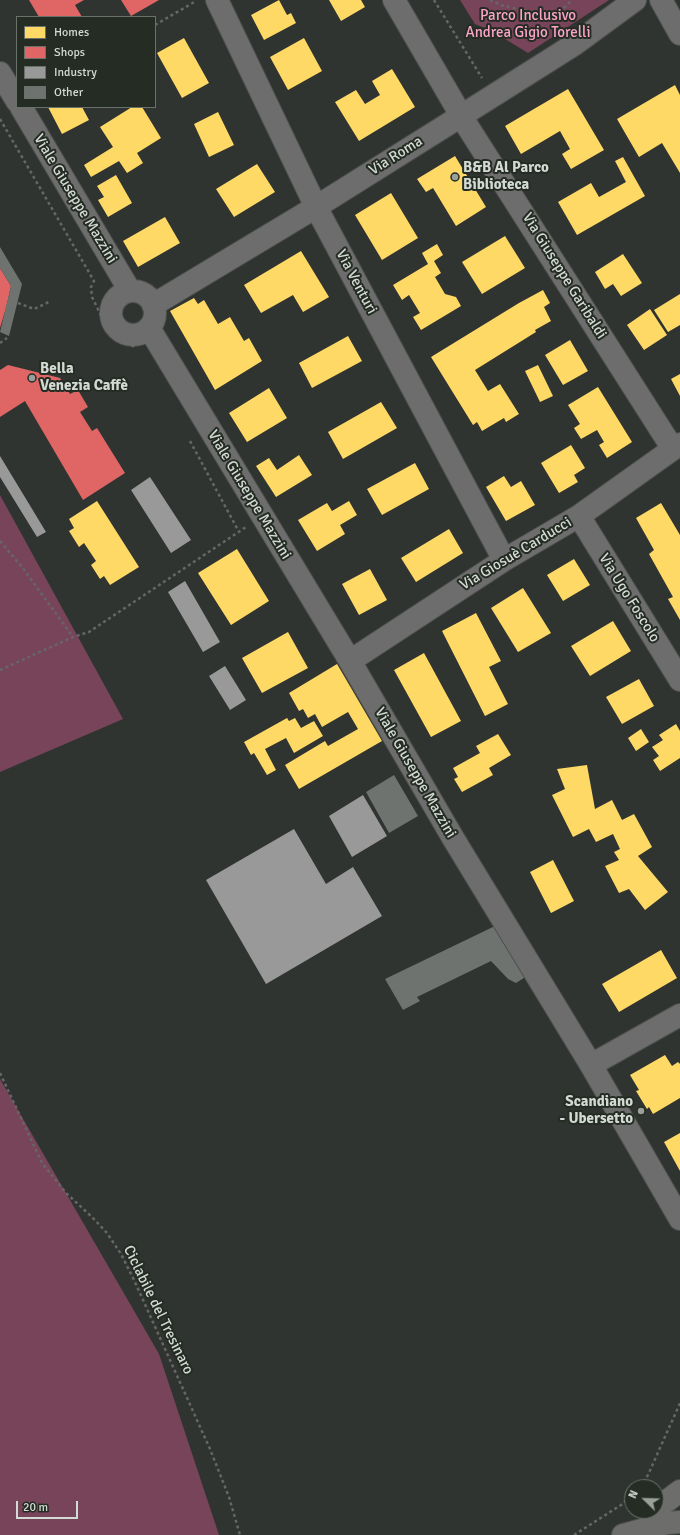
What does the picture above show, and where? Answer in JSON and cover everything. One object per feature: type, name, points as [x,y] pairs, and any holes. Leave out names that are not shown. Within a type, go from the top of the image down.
[{"type":"main road","points":[[664,1503],[680,1491]]},
{"type":"main road","points":[[619,1535],[642,1519]]},
{"type":"main road","points":[[623,1535],[667,1523],[680,1522]]},
{"type":"street","name":"Via Venturi","points":[[217,0],[316,207],[504,560]]},
{"type":"street","name":"Via Giuseppe Garibaldi","points":[[394,0],[461,116],[677,446]]},
{"type":"street","name":"Via Roma","points":[[153,305],[316,207],[493,96],[574,44],[635,0]]},
{"type":"street","points":[[661,0],[680,34]]},
{"type":"street","points":[[0,73],[16,99]]},
{"type":"street","name":"Viale Giuseppe Mazzini","points":[[22,108],[130,291]]},
{"type":"street","points":[[130,291],[137,291],[144,294],[150,298],[153,305],[154,317],[149,328],[138,334],[121,331],[113,321],[111,315],[114,302],[118,297],[130,291]]},
{"type":"street","name":"Viale Giuseppe Mazzini","points":[[149,328],[350,661],[453,838],[591,1065],[680,1219]]},
{"type":"street","name":"Via Giosuè Carducci","points":[[350,661],[504,560],[579,516],[677,446]]},
{"type":"street","name":"Via Ugo Foscolo","points":[[579,516],[680,680]]},
{"type":"street","points":[[591,1065],[680,1015]]},
{"type":"path","points":[[156,24],[198,0]]},
{"type":"path","points":[[434,0],[493,96]]},
{"type":"path","points":[[490,0],[501,5],[548,16],[563,9],[572,0]]},
{"type":"path","name":"Viale Giuseppe Mazzini","points":[[0,119],[94,281],[92,287],[92,297],[105,324],[117,341],[135,347],[140,352]]},
{"type":"path","points":[[18,303],[34,309],[51,301]]},
{"type":"path","points":[[0,343],[6,338]]},
{"type":"path","name":"Viale Giuseppe Mazzini","points":[[73,637],[89,632],[239,532],[187,436]]},
{"type":"path","points":[[0,541],[22,567],[73,637],[0,670]]},
{"type":"path","name":"Ciclabile del Tresinaro","points":[[0,1073],[42,1163],[66,1193],[107,1233],[121,1254],[210,1449],[229,1497],[240,1535]]},
{"type":"path","points":[[645,1479],[680,1403]]},
{"type":"path","points":[[574,1535],[624,1502]]},
{"type":"green space","name":"Parco Inclusivo Andrea Gigio Torelli","points":[[460,0],[609,0],[528,53],[492,31],[475,24]]},
{"type":"green space","points":[[0,495],[123,719],[0,772]]},
{"type":"green space","points":[[0,1079],[159,1354],[219,1535],[0,1535]]},
{"type":"building: Homes","points":[[279,0],[287,15],[291,13],[296,23],[264,40],[251,15]]},
{"type":"building: Homes","points":[[329,0],[361,0],[365,7],[341,21]]},
{"type":"building: Homes","points":[[184,38],[209,83],[182,98],[157,53]]},
{"type":"building: Homes","points":[[304,38],[322,71],[288,90],[270,57]]},
{"type":"building: Homes","points":[[392,69],[415,107],[359,141],[335,102],[356,90],[365,104],[380,95],[372,81]]},
{"type":"building: Homes","points":[[675,85],[680,95],[680,173],[662,143],[639,157],[617,119]]},
{"type":"building: Homes","points":[[568,89],[604,150],[571,169],[562,154],[570,149],[560,131],[521,154],[505,126]]},
{"type":"building: Homes","points":[[49,108],[83,108],[89,120],[62,134]]},
{"type":"building: Homes","points":[[130,108],[143,108],[161,138],[137,153],[143,163],[127,173],[119,161],[91,177],[84,165],[113,147],[100,127]]},
{"type":"building: Homes","points":[[218,112],[234,145],[209,157],[194,124]]},
{"type":"building: Homes","points":[[455,156],[486,207],[456,226],[433,188],[426,192],[417,179]]},
{"type":"building: Homes","points":[[623,157],[645,196],[577,235],[558,202],[591,183],[599,197],[626,182],[615,161]]},
{"type":"building: Homes","points":[[257,164],[275,192],[234,217],[216,189]]},
{"type":"building: Homes","points":[[116,175],[132,203],[108,217],[98,200],[104,197],[97,186]]},
{"type":"building: Homes","points":[[391,193],[418,238],[382,260],[355,215]]},
{"type":"building: Homes","points":[[165,217],[180,243],[138,267],[123,241]]},
{"type":"building: Homes","points":[[505,236],[525,268],[482,294],[462,262]]},
{"type":"building: Homes","points":[[437,244],[443,255],[434,261],[441,273],[435,277],[445,294],[456,297],[461,306],[421,330],[413,317],[420,313],[409,295],[402,300],[393,285],[428,264],[422,253]]},
{"type":"building: Homes","points":[[301,251],[329,297],[303,312],[293,295],[261,313],[244,285]]},
{"type":"building: Homes","points":[[623,254],[642,283],[621,296],[613,284],[605,289],[595,272]]},
{"type":"building: Homes","points":[[543,290],[550,303],[544,307],[551,321],[475,370],[488,391],[500,384],[519,414],[506,422],[504,418],[482,431],[477,422],[473,425],[431,357]]},
{"type":"building: Homes","points":[[680,294],[680,325],[668,332],[654,310]]},
{"type":"building: Homes","points":[[194,298],[198,304],[204,300],[218,324],[230,317],[244,341],[249,338],[262,361],[215,390],[170,311]]},
{"type":"building: Homes","points":[[650,309],[667,335],[644,350],[627,325]]},
{"type":"building: Homes","points":[[348,336],[362,361],[312,388],[299,363]]},
{"type":"building: Homes","points":[[570,340],[588,371],[563,385],[545,355]]},
{"type":"building: Homes","points":[[538,365],[553,396],[540,402],[525,371]]},
{"type":"building: Homes","points":[[680,374],[680,396],[671,379]]},
{"type":"building: Homes","points":[[598,387],[632,442],[607,458],[599,445],[604,442],[597,430],[581,439],[574,428],[580,424],[568,405]]},
{"type":"building: Homes","points":[[269,388],[287,418],[247,442],[229,413]]},
{"type":"building: Homes","points":[[381,402],[397,428],[343,459],[328,432]]},
{"type":"building: Homes","points":[[571,445],[585,468],[574,475],[578,482],[559,493],[541,463]]},
{"type":"building: Homes","points":[[299,455],[312,475],[276,497],[256,466],[269,458],[277,470]]},
{"type":"building: Homes","points":[[415,463],[429,489],[382,515],[367,489]]},
{"type":"building: Homes","points":[[504,476],[511,487],[521,481],[535,505],[506,521],[486,487]]},
{"type":"building: Homes","points":[[97,501],[139,567],[110,585],[104,576],[100,579],[91,565],[96,561],[84,543],[79,547],[69,531],[74,528],[69,519]]},
{"type":"building: Homes","points":[[349,501],[357,515],[340,525],[345,534],[317,551],[298,520],[327,503],[332,511]]},
{"type":"building: Homes","points":[[661,503],[680,535],[680,620],[668,599],[673,597],[649,554],[654,550],[636,518]]},
{"type":"building: Homes","points":[[449,529],[463,553],[416,582],[401,558]]},
{"type":"building: Homes","points":[[237,549],[269,601],[231,625],[198,573]]},
{"type":"building: Homes","points":[[574,559],[590,585],[563,601],[547,575]]},
{"type":"building: Homes","points":[[370,569],[387,600],[359,615],[342,584]]},
{"type":"building: Homes","points":[[523,588],[551,633],[518,652],[491,608]]},
{"type":"building: Homes","points":[[476,613],[501,661],[489,667],[508,704],[485,716],[442,631]]},
{"type":"building: Homes","points":[[613,621],[631,651],[590,676],[571,646]]},
{"type":"building: Homes","points":[[288,632],[308,668],[262,693],[242,658]]},
{"type":"building: Homes","points":[[424,653],[461,721],[431,737],[394,670]]},
{"type":"building: Homes","points":[[337,664],[382,741],[299,789],[285,765],[325,741],[328,746],[358,729],[348,712],[322,727],[315,714],[308,718],[303,709],[299,711],[289,693]]},
{"type":"building: Homes","points":[[639,679],[654,706],[622,724],[606,697]]},
{"type":"building: Homes","points":[[287,718],[289,721],[295,718],[301,728],[314,721],[323,736],[294,753],[286,738],[265,749],[276,770],[267,775],[254,753],[251,755],[244,742]]},
{"type":"building: Homes","points":[[676,724],[680,731],[680,758],[660,771],[653,760],[659,756],[652,747],[663,740],[659,735]]},
{"type":"building: Homes","points":[[641,729],[649,742],[636,751],[628,738]]},
{"type":"building: Homes","points":[[498,734],[511,755],[489,768],[493,775],[462,792],[454,779],[458,777],[453,768],[480,753],[476,746]]},
{"type":"building: Homes","points":[[587,765],[595,809],[612,800],[622,820],[634,814],[652,847],[638,856],[668,892],[645,910],[629,889],[619,893],[605,866],[619,860],[614,852],[620,849],[613,834],[596,842],[589,829],[573,837],[552,795],[565,789],[557,769]]},
{"type":"building: Homes","points":[[553,860],[574,901],[551,913],[530,872]]},
{"type":"building: Homes","points":[[661,950],[677,978],[619,1012],[602,984]]},
{"type":"building: Homes","points":[[665,1055],[672,1066],[678,1062],[680,1064],[680,1098],[653,1114],[649,1107],[647,1109],[636,1091],[639,1090],[630,1075]]},
{"type":"building: Homes","points":[[680,1133],[680,1171],[664,1142]]},
{"type":"building: Shops","points":[[29,0],[84,0],[75,5],[81,16],[38,16]]},
{"type":"building: Shops","points":[[121,0],[159,0],[131,16]]},
{"type":"building: Shops","points":[[0,268],[11,286],[0,328]]},
{"type":"building: Shops","points":[[8,365],[60,378],[70,394],[78,390],[88,407],[80,412],[92,431],[97,428],[125,473],[83,500],[25,401],[0,417],[0,370]]},
{"type":"building: Industry","points":[[0,456],[46,532],[37,537],[0,477]]},
{"type":"building: Industry","points":[[150,477],[191,540],[171,553],[131,490]]},
{"type":"building: Industry","points":[[185,581],[220,642],[203,652],[168,592]]},
{"type":"building: Industry","points":[[225,666],[246,700],[230,710],[209,676]]},
{"type":"building: Industry","points":[[363,795],[387,836],[352,857],[329,816]]},
{"type":"building: Industry","points":[[294,829],[326,884],[353,867],[382,916],[266,984],[206,880]]},
{"type":"building: Other","points":[[0,247],[22,284],[9,336],[0,332],[11,286],[0,268]]},
{"type":"building: Other","points":[[394,775],[418,816],[389,833],[366,792]]},
{"type":"building: Other","points":[[495,926],[527,976],[516,983],[508,979],[491,961],[417,997],[420,1001],[403,1010],[385,979]]},
{"type":"place","name":"B&B Al Parco Biblioteca","points":[[455,177]]},
{"type":"place","name":"Bella Venezia Caffè","points":[[32,378]]},
{"type":"place","name":"Scandiano - Ubersetto","points":[[641,1111]]}]
